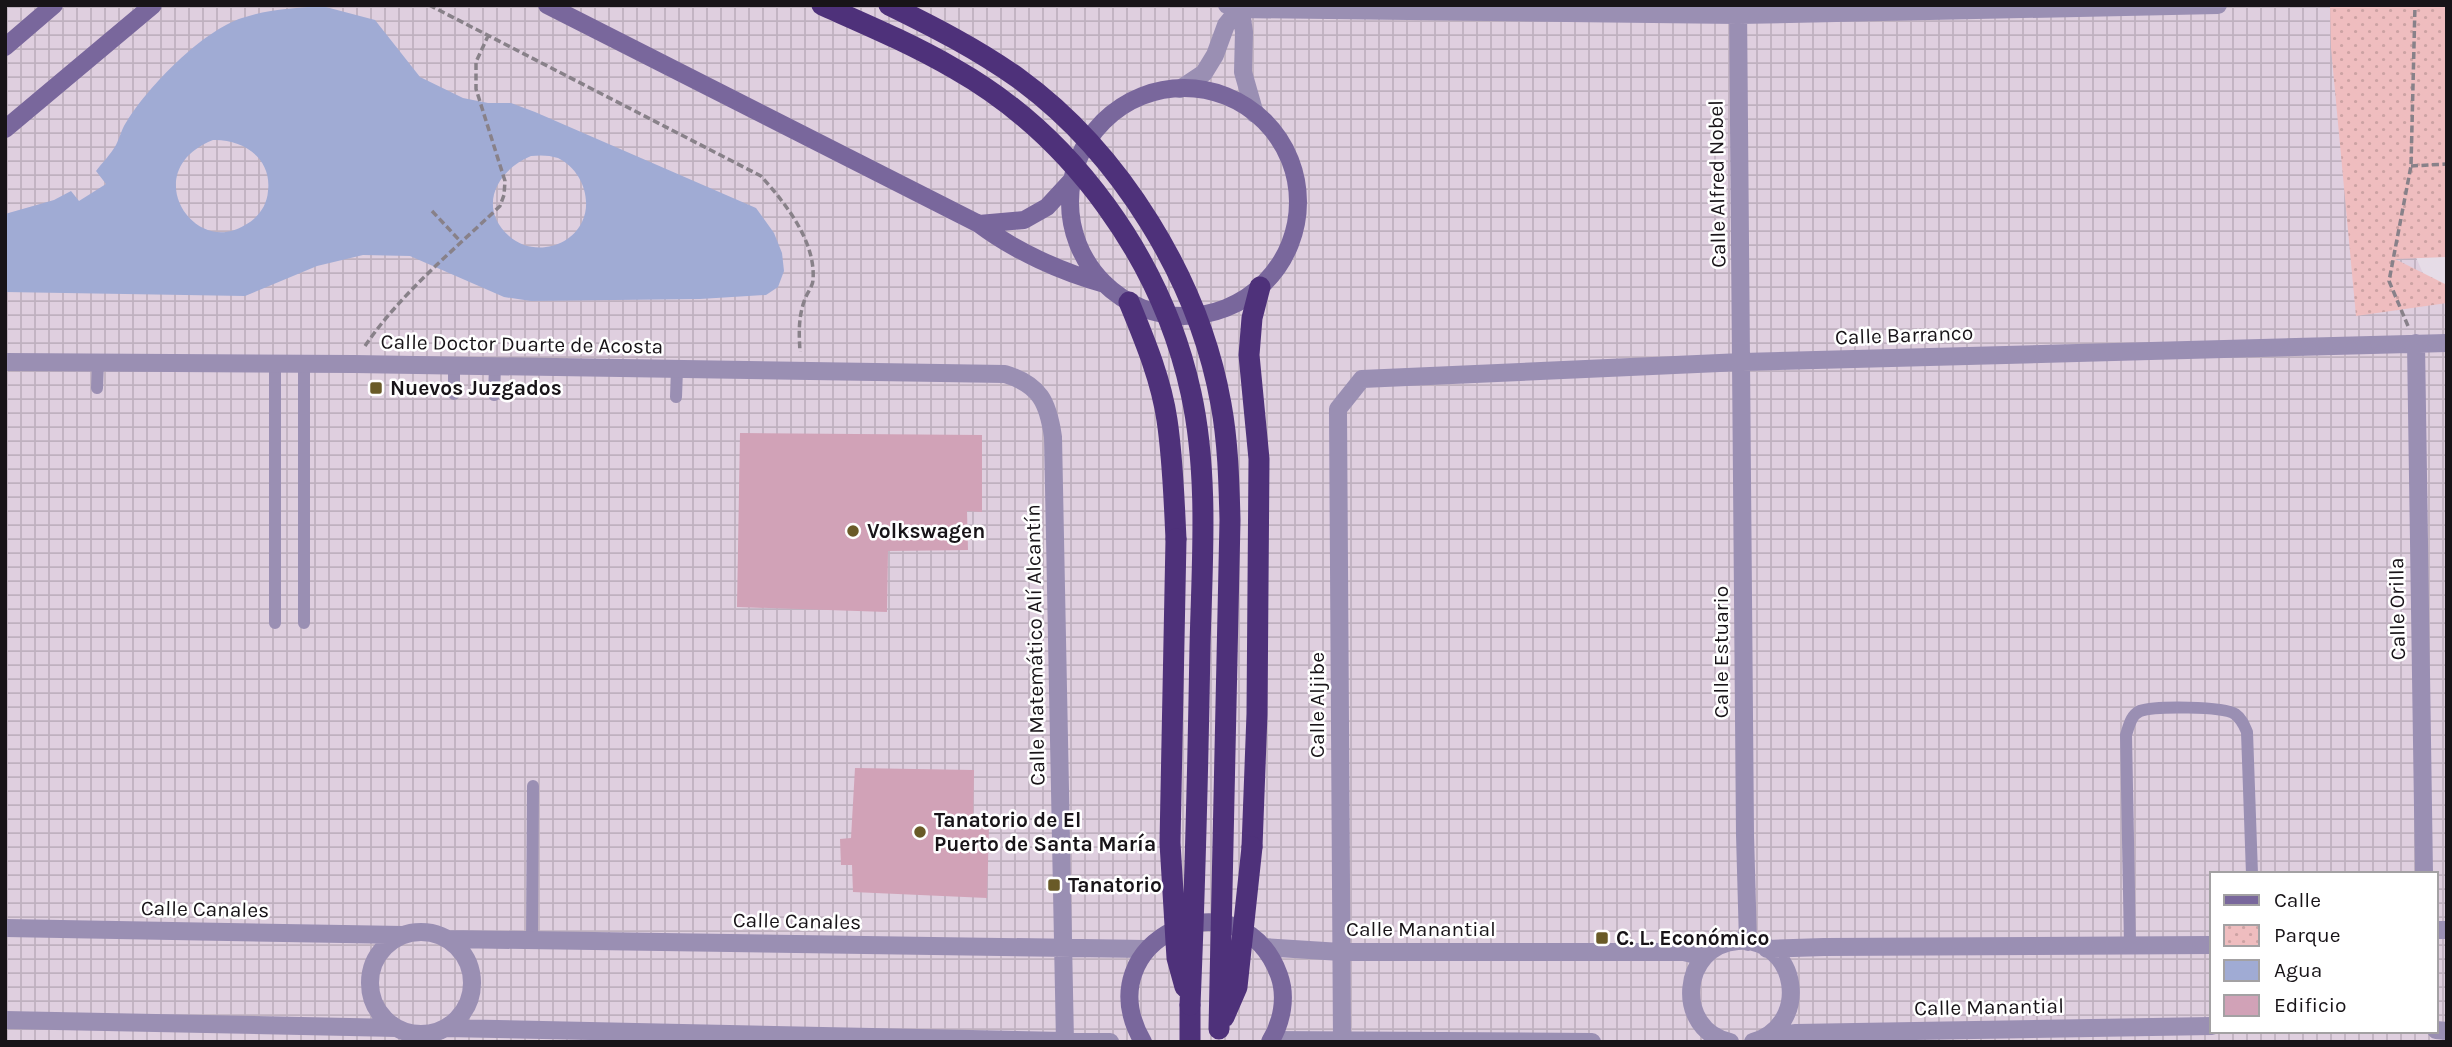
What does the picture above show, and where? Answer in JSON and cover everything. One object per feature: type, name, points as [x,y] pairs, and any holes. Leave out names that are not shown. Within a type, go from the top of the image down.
[{"type":"highway","points":[[822,5],[892,36],[957,70],[1046,136],[1073,165],[1118,223],[1136,252],[1169,321],[1191,393],[1201,470],[1197,844],[1190,1042]]},
{"type":"highway","points":[[889,5],[953,37],[1020,79],[1078,131],[1130,193],[1170,258],[1211,364],[1221,403],[1226,443],[1230,520],[1219,1035]]},
{"type":"highway","points":[[1219,1035],[1237,987],[1252,846],[1259,459],[1248,355],[1252,318],[1261,287]]},
{"type":"highway","points":[[1129,302],[1152,358],[1167,418],[1172,463],[1176,539],[1170,844],[1177,958],[1190,1005]]},
{"type":"street","points":[[5,47],[54,5]]},
{"type":"street","points":[[5,129],[153,5]]},
{"type":"street","points":[[547,5],[979,224],[995,236],[1073,275],[1104,284]]},
{"type":"street","points":[[1235,7],[1738,10],[2218,5]]},
{"type":"street","points":[[1180,89],[1204,73],[1215,55],[1235,7]]},
{"type":"street","points":[[1235,7],[1244,32],[1242,72],[1255,114]]},
{"type":"street","name":"Calle Alfred Nobel","points":[[1738,10],[1742,362]]},
{"type":"street","points":[[1188,88],[1220,94],[1244,105],[1255,114],[1265,121],[1281,142],[1292,166],[1298,192],[1297,219],[1290,244],[1278,268],[1261,287],[1231,306],[1197,316],[1162,314],[1129,302],[1104,284],[1087,262],[1075,237],[1070,209],[1071,181],[1082,150],[1100,123],[1126,103],[1156,91],[1188,88]]},
{"type":"street","points":[[979,224],[1024,220],[1047,207],[1071,181]]},
{"type":"street","name":"Calle Orilla","points":[[2416,343],[2424,872]]},
{"type":"street","name":"Calle Barranco","points":[[1362,379],[1742,362],[2447,344]]},
{"type":"street","name":"Calle Doctor Duarte de Acosta","points":[[5,362],[454,365],[1005,374],[1022,380],[1035,389]]},
{"type":"street","name":"Calle Estuario","points":[[1742,362],[1748,942]]},
{"type":"street","name":"Calle Aljibe","points":[[1342,1041],[1339,409],[1362,379]]},
{"type":"street","name":"Calle Matemático Alí Alcantín","points":[[1035,389],[1050,416],[1053,437],[1065,1041]]},
{"type":"street","points":[[1143,1042],[1134,1027],[1129,1007],[1129,986],[1136,966],[1147,949],[1163,934],[1183,925],[1204,921],[1226,924],[1246,933],[1263,947],[1274,963],[1281,982],[1283,1002],[1279,1022],[1270,1041],[1592,1042]]},
{"type":"street","name":"Calle Canales","points":[[5,928],[403,935]]},
{"type":"street","points":[[5,1020],[397,1028],[428,1038],[446,1028],[463,1013],[472,987],[472,975],[463,955],[448,939],[428,932],[403,935],[384,948],[377,958],[370,978],[375,1004],[382,1015],[397,1028]]},
{"type":"street","name":"Calle Canales","points":[[448,939],[1147,949]]},
{"type":"street","points":[[1725,1041],[1701,1025],[1691,1002],[1692,978],[1704,957],[1724,944],[1748,942],[1767,949],[1779,959],[1787,971],[1791,986],[1791,1001],[1786,1015],[1778,1027],[1760,1040]]},
{"type":"street","points":[[1767,949],[2210,945]]},
{"type":"street","name":"Calle Manantial","points":[[1263,947],[1341,952],[1684,952],[1704,957]]},
{"type":"street","name":"Calle Manantial","points":[[1760,1040],[2210,1026]]},
{"type":"street","points":[[446,1028],[1110,1042]]},
{"type":"street","points":[[1698,1042],[1725,1041]]},
{"type":"lane","points":[[97,388],[99,362]]},
{"type":"lane","points":[[275,363],[275,623]]},
{"type":"lane","points":[[304,364],[304,623]]},
{"type":"lane","points":[[454,365],[454,394]]},
{"type":"lane","points":[[494,395],[495,366]]},
{"type":"lane","points":[[676,397],[677,369]]},
{"type":"lane","points":[[2130,945],[2126,734],[2131,719],[2139,712],[2156,709],[2228,710],[2243,722],[2246,732],[2252,872]]},
{"type":"lane","points":[[532,940],[533,786]]},
{"type":"path","points":[[429,5],[761,176],[786,205],[809,251],[814,281],[804,300],[799,321],[801,371]]},
{"type":"path","points":[[2415,5],[2411,166],[2389,281],[2416,343]]},
{"type":"path","points":[[354,364],[379,325],[500,206],[505,181],[476,89],[476,62],[488,36]]},
{"type":"path","points":[[2411,166],[2447,164]]},
{"type":"path","points":[[432,211],[462,243]]},
{"type":"shaded area","points":[[5,5],[2381,5],[2373,159],[2436,303],[2447,303],[2447,1042],[5,1042]]},
{"type":"green space","points":[[2330,5],[2447,5],[2447,257],[2395,259],[2447,285],[2447,303],[2356,316],[2331,48]]},
{"type":"water","points":[[322,6],[375,20],[420,77],[463,98],[488,103],[511,103],[535,112],[756,208],[774,233],[782,253],[784,271],[778,287],[766,295],[700,299],[531,301],[504,297],[410,256],[363,255],[317,266],[245,296],[5,292],[5,214],[54,200],[71,191],[79,201],[106,184],[96,171],[114,148],[125,124],[163,76],[210,35],[226,25],[252,15],[282,9]],"holes":[[[213,140],[245,147],[260,160],[268,179],[266,202],[258,215],[245,225],[226,232],[207,230],[192,221],[181,206],[176,189],[179,171],[190,154]],[[531,156],[551,156],[566,163],[579,177],[585,195],[585,213],[576,231],[559,244],[549,247],[528,246],[518,242],[499,225],[494,213],[495,190],[501,180],[509,170]]]},
{"type":"building","name":"Volkswagen","points":[[740,433],[982,435],[982,512],[967,511],[968,550],[888,551],[887,612],[737,607]]},
{"type":"building","name":"Tanatorio de El Puerto de Santa María","points":[[855,768],[974,770],[973,827],[989,826],[987,898],[853,892],[852,865],[841,865],[840,839],[851,838]]},
{"type":"place","name":"Nuevos Juzgados","points":[[376,388]]},
{"type":"place","name":"Volkswagen","points":[[853,531]]},
{"type":"place","name":"Tanatorio de El Puerto de Santa María","points":[[920,832]]},
{"type":"place","name":"Tanatorio","points":[[1054,885]]},
{"type":"place","name":"C. L. Económico","points":[[1602,938]]}]
